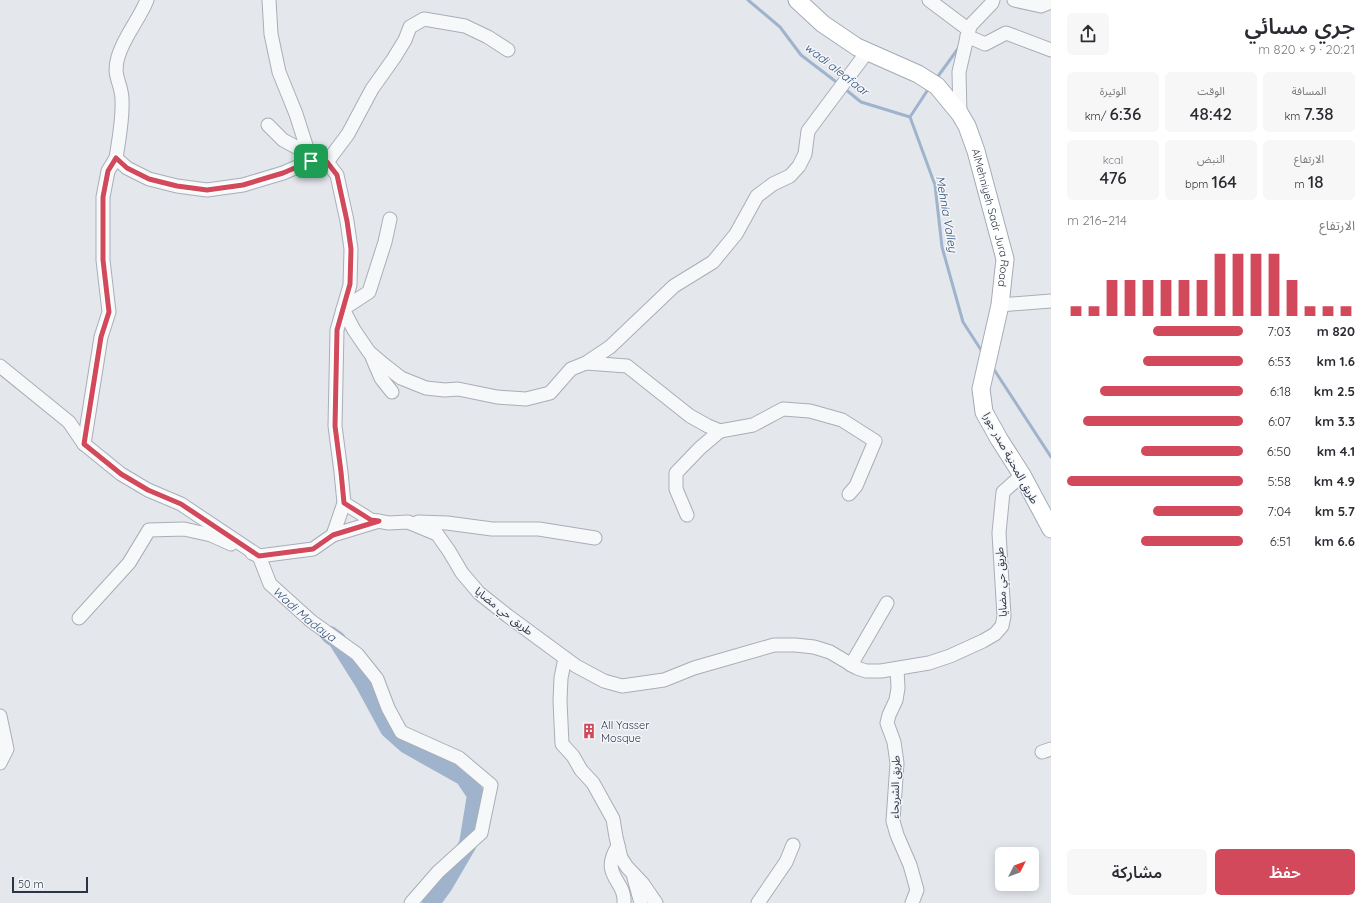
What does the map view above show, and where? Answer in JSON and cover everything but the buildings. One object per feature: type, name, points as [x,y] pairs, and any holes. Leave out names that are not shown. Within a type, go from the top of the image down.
[{"type":"main road","points":[[797,0],[823,24],[856,47],[918,74],[937,86],[955,109]]},
{"type":"main road","name":"AlMehniyeh Sadr Jura Road","points":[[955,109],[967,126],[976,151],[1005,259],[1000,305],[992,338]]},
{"type":"main road","name":"طريق المحنية صدر جورا","points":[[992,338],[981,389],[984,412],[1022,475],[1051,529]]},
{"type":"street","points":[[84,444],[101,337],[109,312],[103,260],[103,197],[108,171],[116,158],[122,122],[122,98],[116,75],[118,58],[130,30],[148,0]]},
{"type":"street","points":[[269,0],[271,34],[279,72],[296,114],[311,161]]},
{"type":"street","points":[[929,0],[968,33],[985,44],[1006,33],[1051,50]]},
{"type":"street","points":[[1014,0],[1041,6],[1051,2]]},
{"type":"street","points":[[955,109],[959,72],[970,26],[989,2]]},
{"type":"street","points":[[327,162],[348,134],[372,89],[405,40],[410,27],[424,19],[465,26],[488,37],[508,50]]},
{"type":"street","points":[[369,352],[401,378],[426,388],[445,390],[458,389],[497,397],[526,399],[550,393],[571,369],[586,363],[610,347],[674,286],[713,262],[736,234],[757,196],[773,184],[790,176],[800,166],[805,154],[808,131],[867,52]]},
{"type":"street","points":[[268,125],[283,140],[296,147],[306,146]]},
{"type":"street","points":[[116,158],[127,168],[149,179],[177,186],[207,190],[243,185],[283,173],[311,161],[327,162],[337,175],[347,221],[351,249],[350,284],[337,330],[335,426],[344,503],[333,535]]},
{"type":"street","points":[[343,309],[370,292],[386,242],[390,219]]},
{"type":"street","points":[[1000,305],[1051,301]]},
{"type":"street","points":[[343,309],[354,330],[369,352],[382,378],[392,392]]},
{"type":"street","points":[[586,363],[627,366],[690,416],[720,431]]},
{"type":"street","points":[[0,366],[68,422],[84,444],[121,474],[148,490],[181,504],[259,556],[270,584],[311,621],[357,654],[377,679],[388,708],[401,732],[459,758],[491,785],[481,832],[438,872],[410,903]]},
{"type":"street","points":[[687,515],[676,489],[676,473],[700,448],[720,431],[753,425],[782,409],[810,411],[842,420],[875,441],[856,486],[849,494]]},
{"type":"street","name":"طريق حي مضايا","points":[[344,503],[371,520],[390,523],[408,522],[437,534],[462,574],[479,593],[576,666],[604,680],[622,686],[664,680],[694,668],[774,645],[814,647],[830,652],[851,665],[866,671],[897,669],[929,663],[983,642],[995,634],[1002,626],[1004,616],[1004,600],[999,533],[1003,492],[1022,475]]},
{"type":"street","points":[[79,618],[129,563],[149,530],[184,529],[211,535],[259,556],[313,549],[333,535],[379,521]]},
{"type":"street","points":[[408,522],[447,523],[492,529],[539,529],[595,538]]},
{"type":"street","points":[[851,665],[887,603]]},
{"type":"street","points":[[564,658],[560,702],[562,744],[573,756],[581,770],[593,783],[613,819],[621,858],[656,903]]},
{"type":"street","name":"طريق الشريحاء","points":[[897,669],[898,688],[896,700],[889,715],[888,723],[895,747],[897,763],[893,821],[897,835],[910,865],[917,890],[912,903]]},
{"type":"street","points":[[0,716],[7,749],[0,763]]},
{"type":"street","points":[[758,903],[786,862],[793,844]]},
{"type":"street","points":[[618,846],[613,854],[611,867],[613,876],[624,898],[624,903]]},
{"type":"street","points":[[633,874],[641,903]]},
{"type":"waterway","name":"wadi aleafaar","points":[[748,0],[780,27],[801,55],[839,84]]},
{"type":"waterway","name":"Mehnia Valley","points":[[936,79],[960,46]]},
{"type":"waterway","name":"Mehnia Valley","points":[[910,117],[929,88]]},
{"type":"waterway","name":"wadi aleafaar","points":[[845,89],[861,102],[910,117]]},
{"type":"waterway","name":"Mehnia Valley","points":[[910,117],[935,185],[942,247],[963,322],[983,353]]},
{"type":"waterway","name":"Mehnia Valley","points":[[993,368],[1051,457]]},
{"type":"waterway","name":"Wadi Madaya","points":[[330,635],[337,640],[364,683],[389,729],[407,745],[464,777],[476,795],[468,844],[444,885],[431,903]]},
{"type":"place","name":"All Yasser Mosque","points":[[589,731]]},
{"type":"route","points":[[116,158],[127,168],[149,179],[177,186],[207,190],[243,185],[283,173],[311,161],[327,162],[337,175],[347,221],[351,249],[350,284],[337,330],[335,426],[344,503],[356,512],[371,520],[379,521],[333,535],[313,549],[259,556],[181,504],[148,490],[121,474],[84,444],[101,337],[109,312],[103,260],[103,197],[108,171],[116,158]]}]
